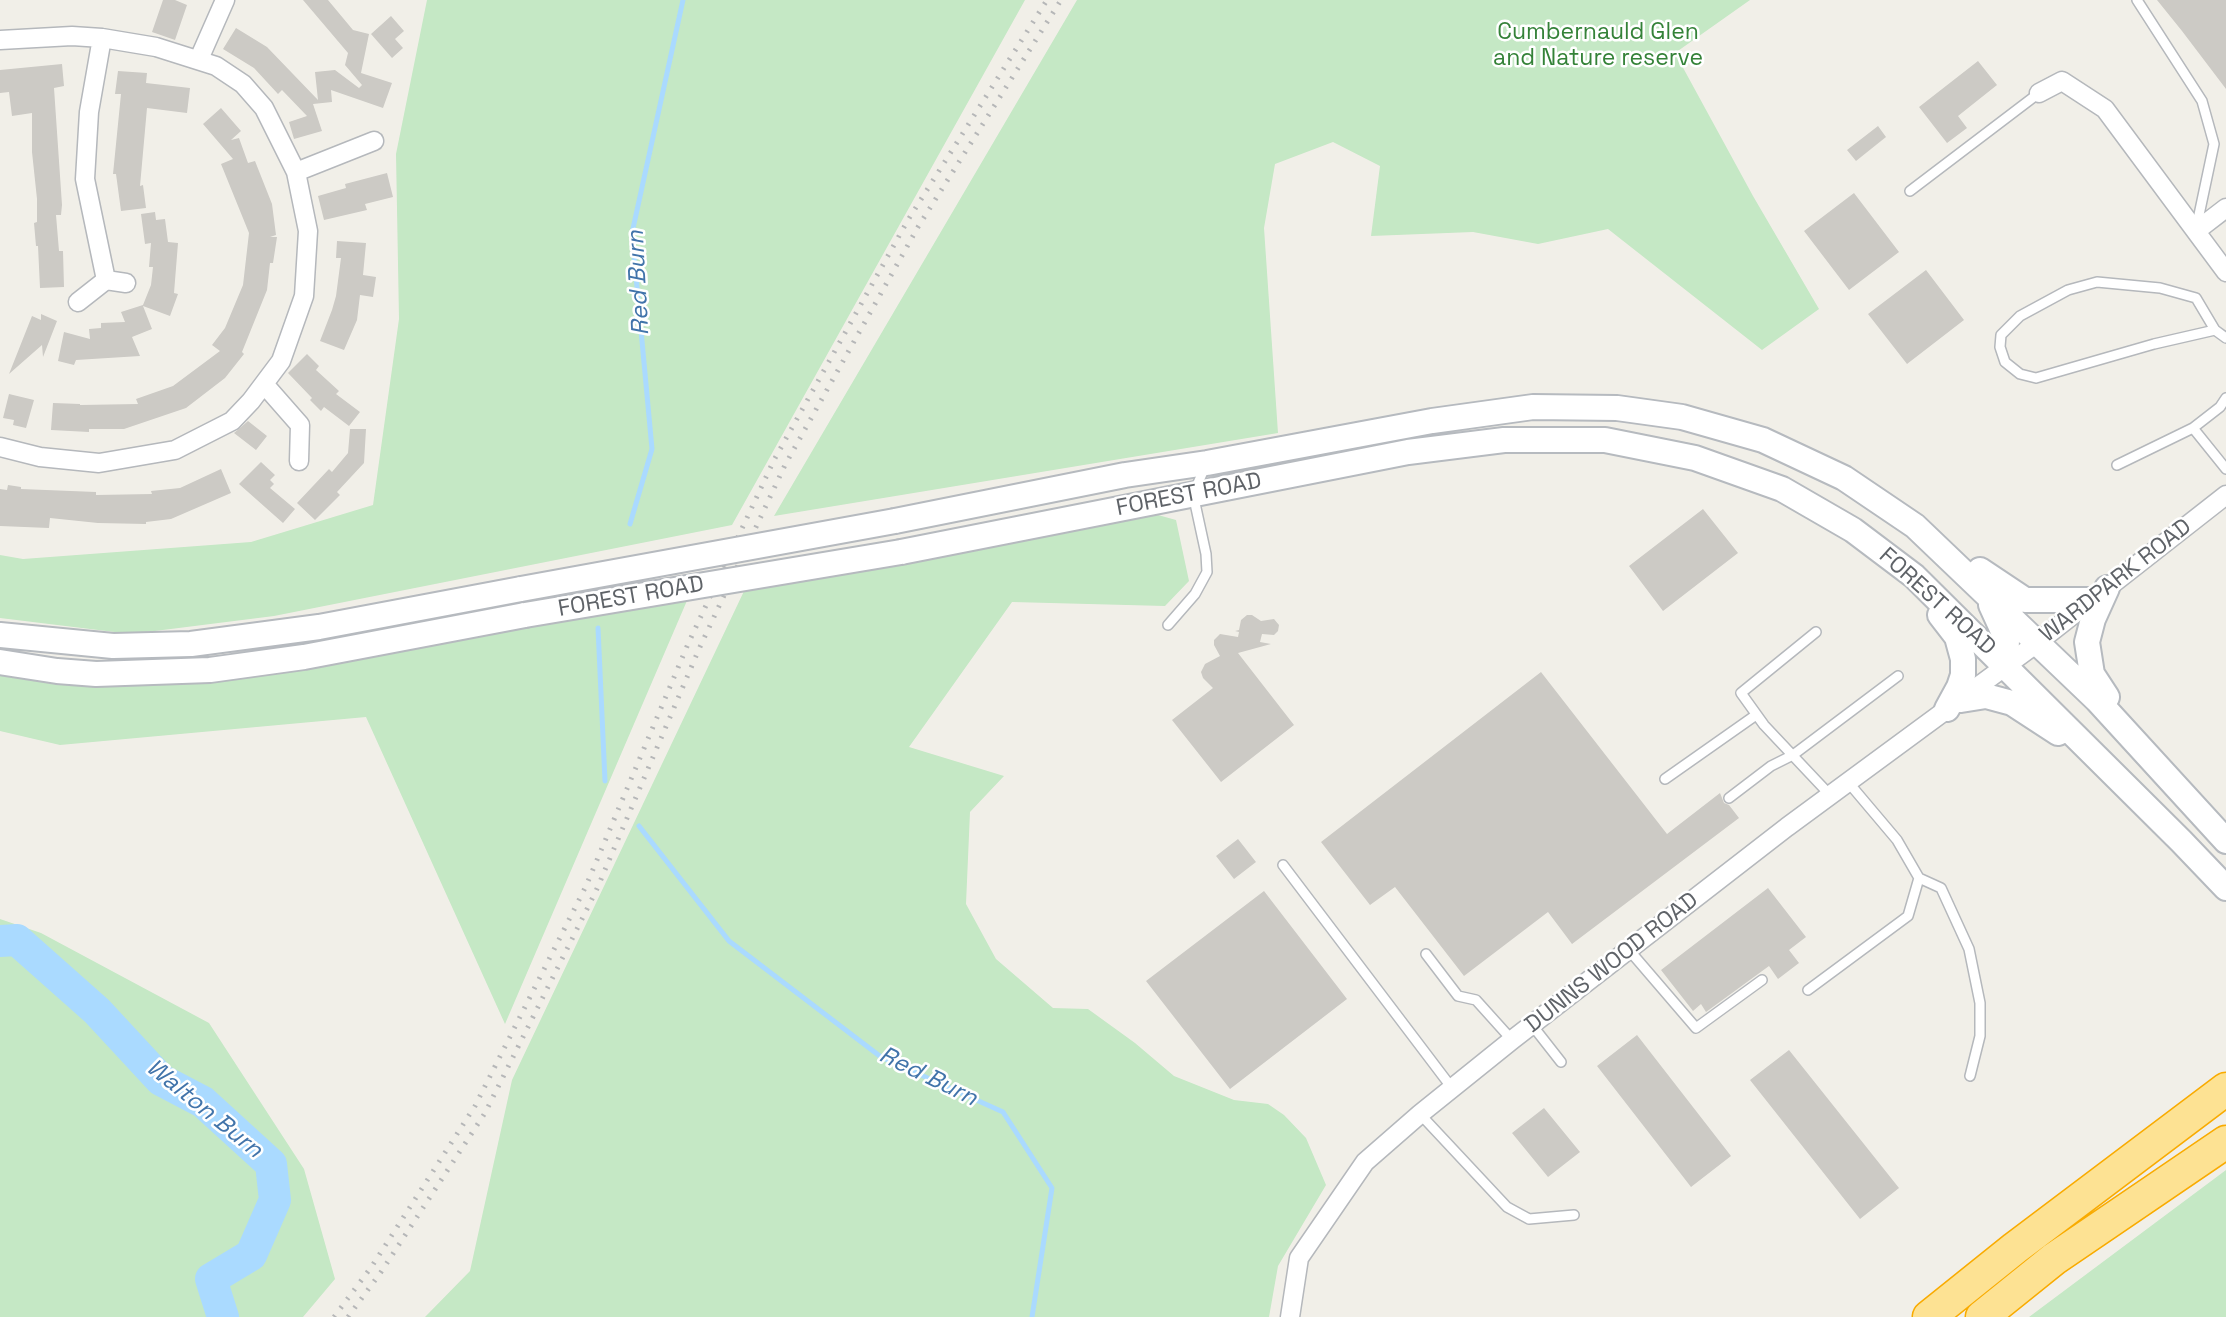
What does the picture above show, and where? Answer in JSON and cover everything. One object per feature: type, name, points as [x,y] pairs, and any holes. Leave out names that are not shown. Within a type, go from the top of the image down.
[{"type":"highway","points":[[1929,1317],[2015,1248],[2226,1089]]},
{"type":"highway","points":[[1982,1317],[2054,1259],[2226,1142]]},
{"type":"street","points":[[199,59],[225,0]]},
{"type":"street","points":[[0,40],[72,36],[102,38],[156,47],[216,66],[243,84],[264,108],[296,172],[308,231],[304,296],[281,361],[232,421],[175,450],[99,463],[40,457],[0,447]]},
{"type":"street","points":[[102,38],[89,112],[85,179],[106,280]]},
{"type":"street","points":[[2039,93],[2062,81],[2105,109],[2226,272]]},
{"type":"street","points":[[296,172],[374,141]]},
{"type":"street","points":[[2196,231],[2226,208]]},
{"type":"street","points":[[78,302],[106,280],[127,283]]},
{"type":"street","points":[[264,384],[300,425],[299,461]]},
{"type":"street","name":"FOREST ROAD","points":[[0,635],[113,646],[191,644],[319,627],[1125,475],[1207,463],[1432,421],[1532,407],[1617,408],[1682,417],[1763,440],[1844,478],[1916,526],[2097,701],[2226,841]]},
{"type":"street","name":"FOREST ROAD","points":[[0,662],[96,674],[210,670],[304,657],[525,615],[901,552],[1408,452],[1504,440],[1605,440],[1695,458],[1782,489],[1853,530],[1914,576],[2006,665],[2226,888]]},
{"type":"street","name":"WARDPARK ROAD","points":[[2006,665],[2226,495]]},
{"type":"street","points":[[1916,526],[2025,600],[2042,601],[2099,594],[2087,642],[2092,674],[2143,751]]},
{"type":"street","points":[[1898,563],[1957,636],[1963,659],[1963,675],[1954,704]]},
{"type":"street","points":[[1982,589],[2007,640],[2006,665]]},
{"type":"street","points":[[2037,643],[2033,673],[2047,706]]},
{"type":"street","name":"DUNNS WOOD ROAD","points":[[1290,1317],[1299,1258],[1365,1162],[1512,1040],[1830,795],[2006,665]]},
{"type":"street","points":[[1954,704],[1986,696],[2012,703],[2112,773]]},
{"type":"lane","points":[[2137,0],[2202,101],[2214,144],[2196,231]]},
{"type":"lane","points":[[1910,191],[2039,93]]},
{"type":"lane","points":[[2215,330],[2154,344],[2036,378],[2020,374],[2005,362],[2000,347],[2001,335],[2020,316],[2068,290],[2096,282],[2160,288],[2196,298],[2215,330],[2226,338]]},
{"type":"lane","points":[[2117,465],[2193,428],[2220,407],[2226,398]]},
{"type":"lane","points":[[2193,428],[2226,469]]},
{"type":"lane","points":[[1168,625],[1195,594],[1207,572],[1206,554],[1193,494],[1207,463]]},
{"type":"lane","points":[[1816,632],[1741,693],[1756,715],[1830,795]]},
{"type":"lane","points":[[1729,798],[1771,766],[1793,755],[1898,676]]},
{"type":"lane","points":[[1665,779],[1756,715]]},
{"type":"lane","points":[[1848,782],[1897,840],[1919,878],[1941,888],[1969,949],[1980,1003],[1980,1036],[1970,1076]]},
{"type":"lane","points":[[1283,865],[1452,1088]]},
{"type":"lane","points":[[1808,990],[1908,916],[1919,878]]},
{"type":"lane","points":[[1629,950],[1696,1028],[1762,980]]},
{"type":"lane","points":[[1426,954],[1458,996],[1476,1000],[1512,1040]]},
{"type":"lane","points":[[1532,1025],[1561,1062]]},
{"type":"lane","points":[[1420,1114],[1507,1207],[1529,1219],[1574,1215]]},
{"type":"green space","points":[[427,0],[1025,0],[732,525],[274,616],[131,634],[0,618],[0,555],[23,559],[251,542],[373,505],[399,319],[396,154]]},
{"type":"green space","name":"Cumbernauld Glen and Nature reserve","points":[[1077,0],[1750,0],[1675,53],[1753,196],[1819,309],[1762,350],[1608,229],[1538,244],[1473,232],[1371,236],[1380,166],[1333,142],[1275,164],[1264,228],[1278,433],[774,516]]},
{"type":"green space","points":[[1158,515],[1176,520],[1189,581],[1165,606],[1012,602],[909,747],[1004,776],[970,812],[966,904],[996,959],[1053,1008],[1088,1009],[1174,1076],[1234,1100],[1268,1104],[1284,1115],[1306,1138],[1326,1185],[1278,1266],[1269,1317],[425,1317],[470,1271],[512,1080],[745,589]]},
{"type":"green space","points":[[689,596],[505,1024],[366,717],[60,745],[0,731],[0,672],[93,687],[323,662]]},
{"type":"green space","points":[[0,919],[41,933],[209,1023],[304,1169],[335,1279],[303,1317],[0,1317]]},
{"type":"green space","points":[[2226,1170],[2226,1317],[2029,1317]]},
{"type":"building","points":[[163,0],[175,0],[187,5],[175,40],[152,32]]},
{"type":"building","points":[[303,0],[328,0],[353,30],[369,34],[361,73],[392,83],[383,108],[331,90],[332,102],[313,104],[322,131],[294,139],[289,122],[307,116],[282,90],[278,94],[254,68],[223,49],[236,28],[267,47],[318,100],[315,72],[335,70],[359,88],[362,85],[345,65],[348,53]]},
{"type":"building","points":[[2157,0],[2226,0],[2226,89],[2182,31]]},
{"type":"building","points":[[391,16],[404,31],[395,39],[403,48],[392,58],[371,34]]},
{"type":"building","points":[[1978,61],[1997,85],[1958,116],[1967,128],[1947,143],[1919,107]]},
{"type":"building","points":[[62,64],[64,86],[54,88],[62,205],[61,215],[56,215],[59,251],[63,251],[64,287],[40,288],[34,223],[37,222],[37,199],[32,152],[32,113],[12,116],[9,92],[0,93],[0,70]]},
{"type":"building","points":[[118,71],[147,73],[146,83],[190,88],[187,113],[147,108],[140,186],[143,185],[146,208],[121,211],[116,174],[113,174],[121,94],[115,94]]},
{"type":"building","points":[[221,108],[241,131],[231,140],[239,138],[248,163],[255,161],[272,204],[276,235],[270,237],[277,237],[267,290],[242,352],[244,354],[225,378],[186,408],[124,429],[89,429],[89,432],[51,430],[53,403],[138,404],[136,399],[173,386],[220,351],[212,345],[225,328],[243,285],[249,233],[221,164],[233,159],[203,124]]},
{"type":"building","points":[[1878,126],[1886,137],[1856,161],[1847,150]]},
{"type":"building","points":[[387,173],[393,197],[365,204],[367,210],[324,220],[318,196],[346,188],[345,184]]},
{"type":"building","points":[[1854,193],[1899,252],[1849,290],[1804,231]]},
{"type":"building","points":[[155,212],[156,220],[165,219],[168,242],[178,243],[174,293],[178,294],[170,316],[143,306],[152,329],[132,337],[140,356],[76,360],[74,365],[58,361],[64,332],[90,339],[89,329],[101,328],[101,323],[125,322],[121,312],[143,305],[151,285],[153,267],[149,267],[151,243],[145,244],[141,214]]},
{"type":"building","points":[[337,241],[366,243],[363,275],[376,277],[373,297],[360,295],[357,320],[344,350],[320,341],[336,296],[341,258],[336,258]]},
{"type":"building","points":[[1926,270],[1964,320],[1907,364],[1868,314]]},
{"type":"building","points":[[41,314],[57,321],[43,357],[42,345],[9,374],[32,316],[41,320]]},
{"type":"building","points":[[307,354],[319,366],[316,370],[339,391],[336,394],[360,412],[349,426],[324,407],[321,411],[288,373]]},
{"type":"building","points":[[9,394],[34,400],[26,428],[13,425],[14,420],[3,418]]},
{"type":"building","points":[[248,421],[267,436],[256,450],[234,433]]},
{"type":"building","points":[[350,429],[366,429],[364,463],[337,492],[340,495],[315,520],[297,503],[329,469],[332,472],[348,453]]},
{"type":"building","points":[[261,462],[275,475],[270,480],[274,484],[270,488],[295,509],[283,523],[239,484]]},
{"type":"building","points":[[221,469],[231,493],[171,519],[146,524],[50,518],[49,528],[0,526],[0,489],[7,490],[8,485],[21,489],[96,492],[96,495],[152,494],[151,491],[180,488]]},
{"type":"building","points":[[1703,509],[1738,553],[1663,611],[1629,566]]},
{"type":"building","points":[[1247,615],[1261,621],[1274,619],[1279,625],[1274,635],[1262,634],[1260,642],[1271,644],[1238,653],[1294,725],[1221,782],[1172,720],[1213,688],[1201,672],[1205,664],[1220,656],[1214,640],[1220,634],[1238,637],[1239,632],[1235,631],[1239,630],[1241,620]]},
{"type":"building","points":[[1541,672],[1667,834],[1720,793],[1724,803],[1729,805],[1739,818],[1572,944],[1548,912],[1464,976],[1395,887],[1370,905],[1321,842]]},
{"type":"building","points":[[1238,839],[1256,862],[1234,879],[1216,856]]},
{"type":"building","points":[[1768,888],[1806,937],[1789,950],[1799,963],[1778,979],[1769,966],[1706,1012],[1701,1004],[1693,1011],[1661,970]]},
{"type":"building","points":[[1264,891],[1347,999],[1230,1089],[1146,981]]},
{"type":"building","points":[[1637,1035],[1731,1156],[1691,1187],[1597,1066]]},
{"type":"building","points":[[1789,1050],[1899,1188],[1860,1219],[1750,1080]]},
{"type":"building","points":[[1544,1108],[1580,1152],[1548,1177],[1512,1133]]},
{"type":"waterway","name":"Red Burn","points":[[630,524],[652,449],[632,233],[683,0]]},
{"type":"waterway","name":"Red Burn","points":[[598,628],[605,781]]},
{"type":"waterway","name":"Red Burn","points":[[639,826],[729,941],[881,1057],[1003,1112],[1052,1188],[1032,1317]]},
{"type":"waterway","name":"Walton Burn","points":[[0,941],[17,940],[97,1011],[161,1080],[203,1102],[271,1164],[275,1200],[251,1255],[211,1279],[223,1317]]},
{"type":"railway","points":[[334,1317],[372,1266],[475,1106],[586,886],[688,644],[774,460],[908,220],[1047,0]]},
{"type":"railway","points":[[348,1317],[381,1272],[485,1113],[596,891],[699,649],[785,465],[918,227],[1061,0]]}]
